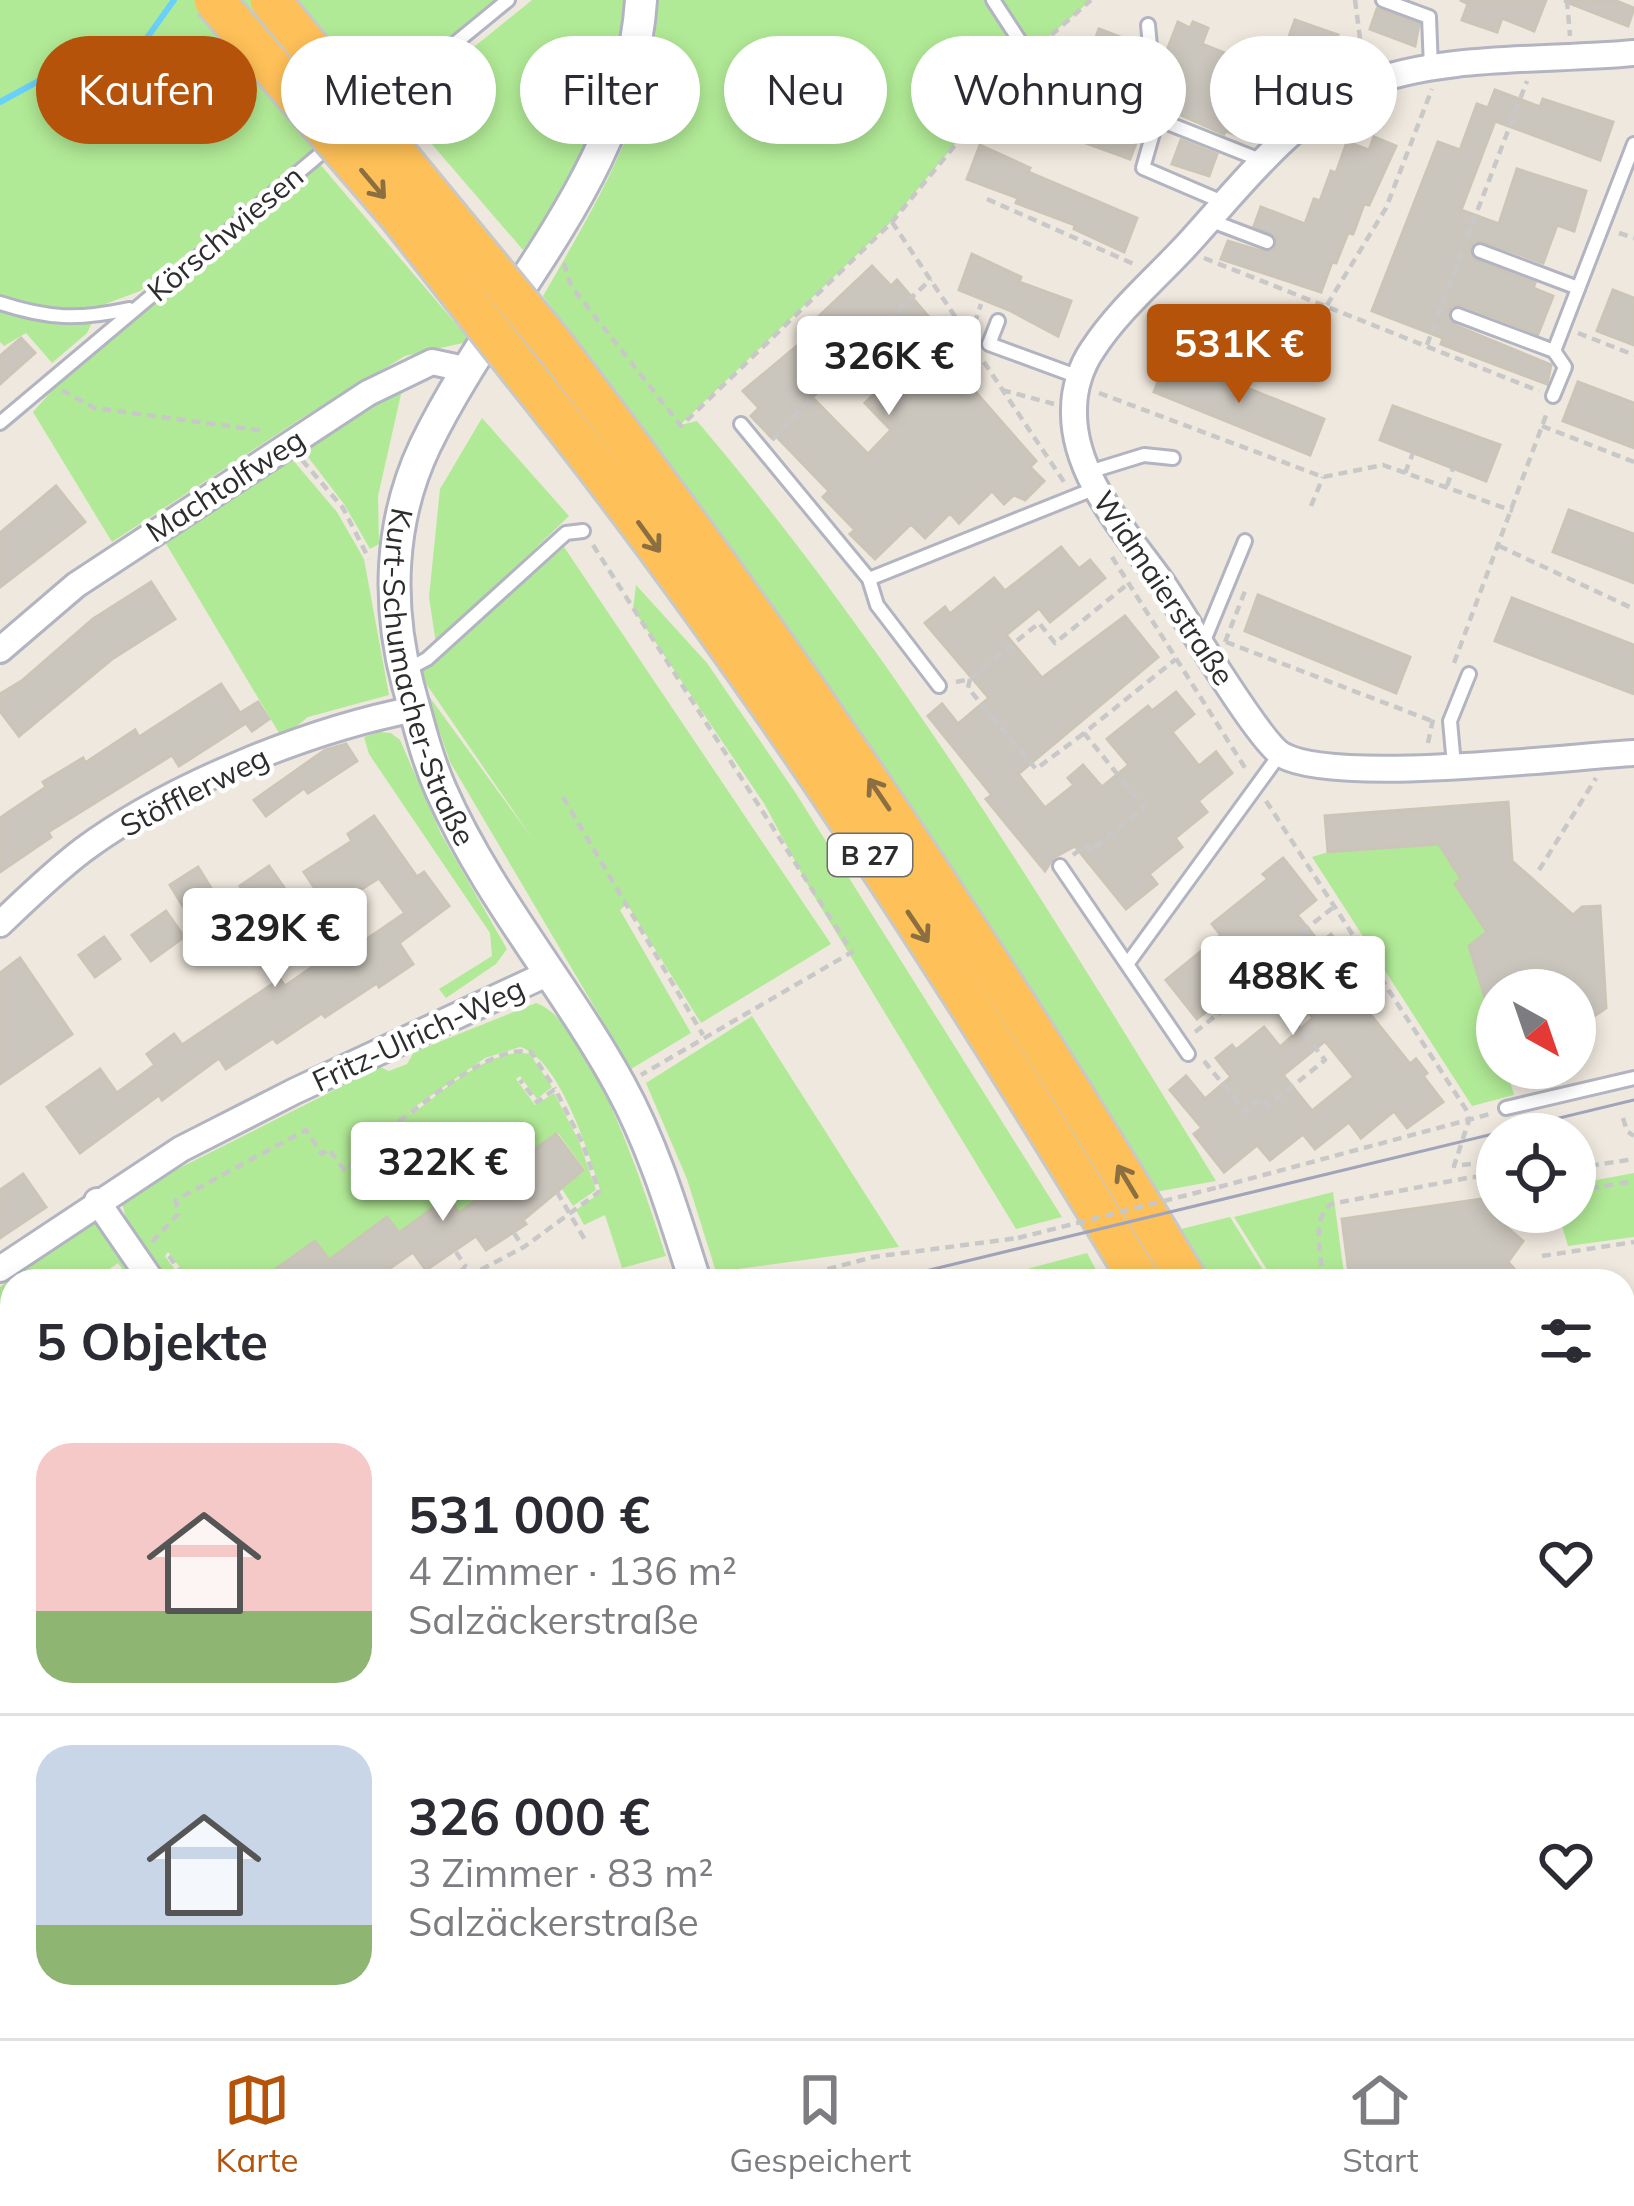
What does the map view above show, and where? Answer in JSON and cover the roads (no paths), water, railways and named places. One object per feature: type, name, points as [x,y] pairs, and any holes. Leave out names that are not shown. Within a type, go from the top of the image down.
[{"type":"highway","name":"B 27","points":[[214,0],[400,216],[580,443],[766,699],[936,954],[1133,1269]]},
{"type":"highway","name":"B 27","points":[[270,0],[556,348],[659,482],[892,813],[1032,1027],[1180,1269]]},
{"type":"street","name":"Kurt-Schumacher-Straße","points":[[640,0],[631,74],[605,147],[426,444],[401,518],[393,598],[405,671],[427,755],[451,809],[621,1087],[657,1165],[690,1269]]},
{"type":"street","points":[[1079,377],[1109,327],[1264,161],[1326,105],[1366,85],[1436,67],[1634,53]]},
{"type":"street","name":"Machtolfweg","points":[[0,650],[76,585],[279,437],[417,366],[432,362],[469,370]]},
{"type":"street","name":"Widmaierstraße","points":[[1079,377],[1073,410],[1092,481],[1215,642],[1264,737],[1280,754]]},
{"type":"street","name":"Stöfflerweg","points":[[0,924],[83,851],[166,801],[280,748],[415,709]]},
{"type":"street","points":[[1280,754],[1325,766],[1424,766],[1634,753]]},
{"type":"street","name":"Fritz-Ulrich-Weg","points":[[0,1269],[181,1149],[393,1057],[551,971]]},
{"type":"street","points":[[97,1201],[144,1269]]},
{"type":"lane","name":"Körschwiesen","points":[[0,423],[508,0]]},
{"type":"lane","points":[[993,0],[1017,36]]},
{"type":"lane","points":[[1383,0],[1429,17],[1436,67]]},
{"type":"lane","points":[[1148,25],[1149,36]]},
{"type":"lane","points":[[1186,130],[1264,161]]},
{"type":"lane","points":[[1150,144],[1143,168],[1267,242]]},
{"type":"lane","points":[[1554,351],[1634,144]]},
{"type":"lane","points":[[1480,251],[1579,288]]},
{"type":"lane","points":[[0,303],[43,317],[89,317],[136,307]]},
{"type":"lane","points":[[1457,314],[1554,351],[1565,367],[1553,397]]},
{"type":"lane","points":[[998,321],[989,344],[1079,377]]},
{"type":"lane","points":[[741,424],[868,579],[877,605],[939,686]]},
{"type":"lane","points":[[868,579],[1144,455],[1173,458]]},
{"type":"lane","points":[[405,671],[427,659],[566,532],[583,531]]},
{"type":"lane","points":[[1215,642],[1245,541]]},
{"type":"lane","points":[[1454,765],[1450,721],[1468,674]]},
{"type":"lane","points":[[1128,964],[1280,754]]},
{"type":"lane","points":[[1060,866],[1184,1049]]},
{"type":"lane","points":[[1507,1108],[1634,1078]]},
{"type":"waterway","points":[[0,102],[68,65],[110,62],[144,42],[174,0]]},
{"type":"tram line","points":[[934,1269],[1634,1100]]}]
